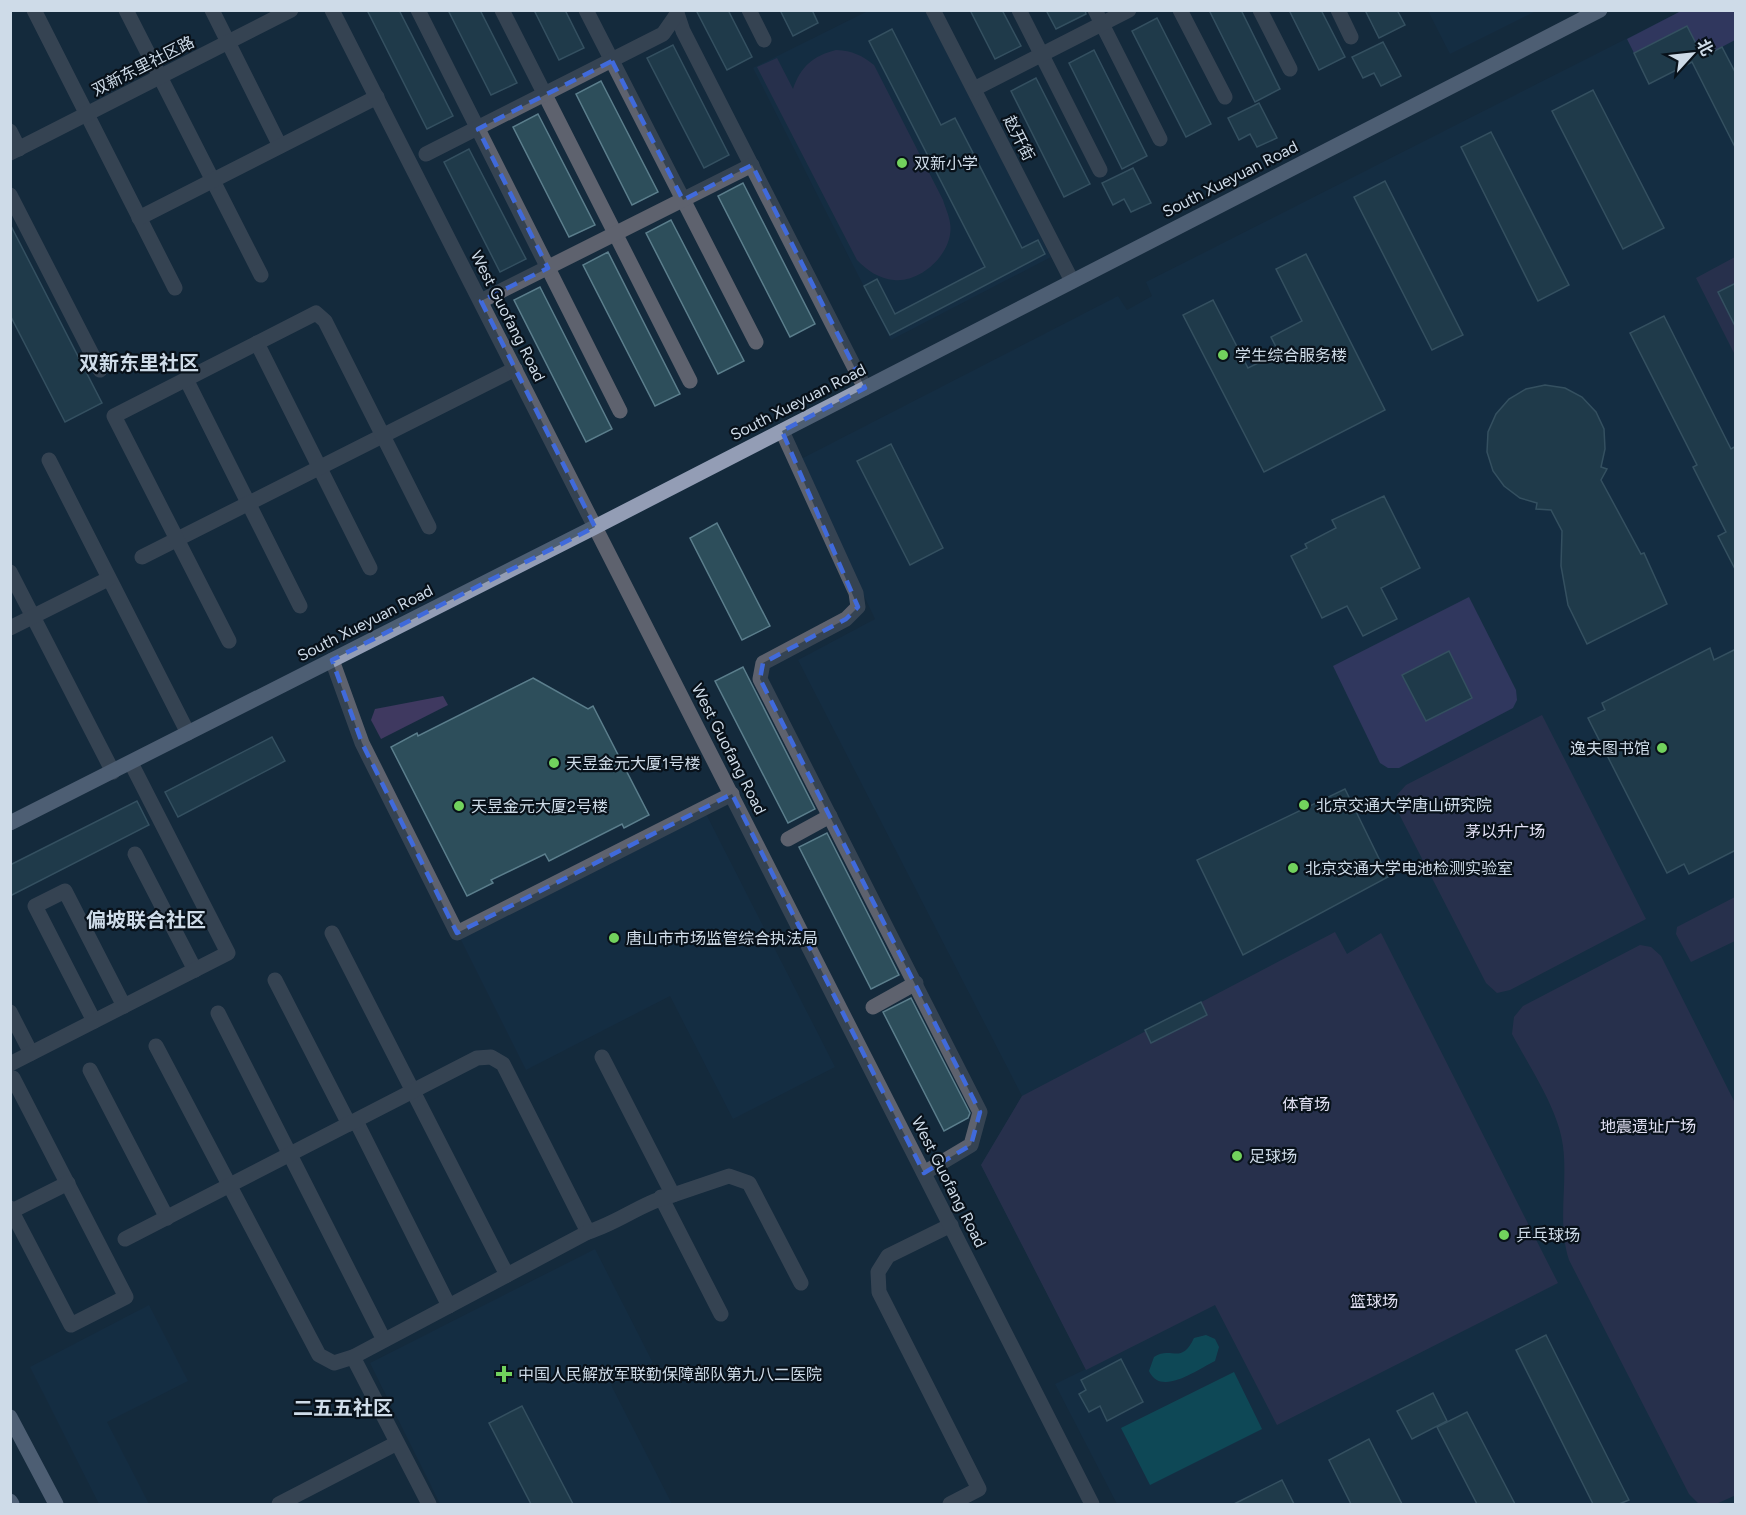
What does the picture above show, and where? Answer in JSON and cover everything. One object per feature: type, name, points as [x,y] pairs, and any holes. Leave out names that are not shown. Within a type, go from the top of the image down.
[{"type":"main road","name":"South Xueyuan Road","points":[[10,823],[595,527],[1600,10]]},
{"type":"main road","points":[[10,1417],[56,1504]]},
{"type":"street","points":[[34,10],[175,288]]},
{"type":"street","points":[[126,10],[261,275]]},
{"type":"street","points":[[212,10],[280,146]]},
{"type":"street","name":"双新东里社区路","points":[[15,151],[291,10]]},
{"type":"street","name":"West Guofang Road","points":[[332,10],[1092,1504]]},
{"type":"street","points":[[418,10],[620,411]]},
{"type":"street","points":[[502,10],[690,381]]},
{"type":"street","points":[[586,10],[756,342]]},
{"type":"street","points":[[749,10],[764,40]]},
{"type":"street","name":"赵开街","points":[[933,10],[1072,281]]},
{"type":"street","points":[[1019,10],[1100,171]]},
{"type":"street","points":[[974,89],[1042,55],[1098,17],[1129,10]]},
{"type":"street","points":[[1180,10],[1224,97]]},
{"type":"street","points":[[1260,10],[1290,69]]},
{"type":"street","points":[[1338,10],[1351,36]]},
{"type":"street","points":[[426,154],[663,34],[677,12]]},
{"type":"street","points":[[677,12],[683,31],[865,388]]},
{"type":"street","points":[[1098,17],[1160,139]]},
{"type":"street","points":[[139,218],[376,97]]},
{"type":"street","points":[[10,130],[15,151]]},
{"type":"street","points":[[481,301],[752,165]]},
{"type":"street","points":[[10,195],[100,370]]},
{"type":"street","points":[[229,641],[114,416],[316,313],[325,321],[429,527]]},
{"type":"street","points":[[256,343],[370,568]]},
{"type":"street","points":[[142,557],[515,369]]},
{"type":"street","points":[[186,379],[300,606]]},
{"type":"street","points":[[782,431],[856,594],[858,607],[846,619],[763,663],[760,679],[980,1112],[971,1145],[924,1173]]},
{"type":"street","points":[[49,460],[188,733]]},
{"type":"street","points":[[10,572],[113,772]]},
{"type":"street","points":[[10,628],[108,579]]},
{"type":"street","points":[[332,660],[362,743],[457,933],[732,794]]},
{"type":"street","points":[[68,1183],[11,1210],[71,1325],[126,1297],[12,1071],[31,1053],[228,953],[131,763]]},
{"type":"street","points":[[788,838],[830,816]]},
{"type":"street","points":[[135,854],[195,970]]},
{"type":"street","points":[[94,1021],[35,906],[65,891],[124,1006]]},
{"type":"street","points":[[332,933],[507,1275]]},
{"type":"street","points":[[275,980],[449,1306]]},
{"type":"street","points":[[873,1007],[916,983]]},
{"type":"street","points":[[10,1012],[31,1053]]},
{"type":"street","points":[[218,1013],[384,1340]]},
{"type":"street","points":[[156,1046],[319,1355],[334,1363],[353,1357],[588,1232],[608,1226],[667,1196],[729,1176],[749,1183],[801,1283]]},
{"type":"street","points":[[125,1239],[477,1058],[491,1056],[503,1064],[588,1232]]},
{"type":"street","points":[[602,1057],[721,1314]]},
{"type":"street","points":[[90,1070],[167,1218]]},
{"type":"street","points":[[950,1504],[980,1489],[879,1292],[878,1272],[888,1256],[951,1225]]},
{"type":"street","points":[[353,1357],[429,1504]]},
{"type":"street","points":[[279,1504],[397,1443]]},
{"type":"highlighted area","points":[[612,61],[683,200],[752,165],[865,388],[782,431],[858,607],[846,619],[763,663],[760,679],[980,1112],[971,1145],[924,1173],[732,794],[457,933],[362,743],[332,660],[595,527],[481,301],[548,268],[478,129]]},
{"type":"shaded area","name":"北京交通大学唐山研究院","points":[[1731,10],[1735,13],[1735,1504],[1117,1504],[1055,1384],[1086,1369],[981,1165],[1022,1096],[798,660],[875,619],[799,460],[1118,296],[1127,310],[1152,296],[1146,282],[1681,11]]},
{"type":"shaded area","points":[[1731,10],[1735,13],[1735,40],[1703,57],[1687,26],[1634,53],[1627,39],[1681,11]]},
{"type":"shaded area","name":"双新小学","points":[[868,11],[926,11],[1051,257],[891,340],[753,68]]},
{"type":"shaded area","points":[[1428,11],[1536,11],[1450,54]]},
{"type":"shaded area","points":[[1469,597],[1516,690],[1517,700],[1513,708],[1399,768],[1388,768],[1380,763],[1333,666]]},
{"type":"shaded area","name":"唐山市市场监管综合执法局","points":[[702,806],[835,1067],[733,1119],[670,996],[526,1070],[457,932]]},
{"type":"shaded area","name":"中国人民解放军联勤保障部队第九八二医院","points":[[595,1249],[653,1363],[611,1385],[672,1504],[440,1504],[370,1363]]},
{"type":"shaded area","points":[[149,1305],[188,1381],[107,1422],[149,1504],[99,1504],[30,1367]]},
{"type":"shaded area","points":[[1206,1335],[1215,1339],[1219,1347],[1215,1361],[1170,1382],[1162,1382],[1149,1371],[1154,1357],[1160,1354],[1185,1351],[1194,1338]]},
{"type":"shaded area","points":[[1234,1372],[1262,1429],[1150,1485],[1121,1428]]},
{"type":"green space","points":[[836,50],[856,54],[874,65],[948,214],[950,234],[942,254],[925,271],[905,280],[878,276],[857,260],[757,67],[777,58],[793,89],[800,74],[809,63],[821,55]]},
{"type":"green space","points":[[1735,257],[1735,355],[1696,278]]},
{"type":"green space","points":[[443,696],[448,705],[381,739],[371,720],[375,709]]},
{"type":"green space","name":"茅以升广场","points":[[1542,715],[1646,919],[1510,990],[1497,993],[1486,983],[1397,810],[1397,795],[1406,785]]},
{"type":"green space","points":[[1735,897],[1735,941],[1691,962],[1676,934],[1677,927]]},
{"type":"green space","name":"体育场","points":[[1335,932],[1347,954],[1381,933],[1558,1283],[1277,1425],[1215,1305],[1086,1370],[981,1165],[1022,1096]]},
{"type":"green space","name":"地震遗址广场","points":[[1640,945],[1651,947],[1661,956],[1735,1103],[1736,1495],[1716,1504],[1698,1503],[1689,1494],[1569,1260],[1563,1218],[1564,1160],[1560,1132],[1550,1103],[1512,1034],[1514,1017],[1523,1006]]},
{"type":"building","points":[[367,10],[399,10],[453,116],[427,129]]},
{"type":"building","points":[[448,10],[480,10],[517,83],[491,95]]},
{"type":"building","points":[[534,10],[565,10],[584,48],[559,60]]},
{"type":"building","points":[[696,10],[728,10],[752,57],[727,70]]},
{"type":"building","points":[[780,10],[812,10],[818,23],[793,36]]},
{"type":"building","points":[[970,10],[1002,10],[1021,46],[995,59]]},
{"type":"building","points":[[1046,10],[1085,10],[1086,14],[1056,29]]},
{"type":"building","points":[[1209,10],[1241,10],[1280,89],[1255,102]]},
{"type":"building","points":[[1289,10],[1321,10],[1345,57],[1319,70]]},
{"type":"building","points":[[1365,10],[1397,10],[1405,25],[1379,38]]},
{"type":"building","points":[[1157,18],[1211,124],[1186,137],[1132,31]]},
{"type":"building","points":[[1687,26],[1703,57],[1722,47],[1736,74],[1736,149],[1692,62],[1649,84],[1634,53]]},
{"type":"building","points":[[892,29],[941,125],[955,118],[1022,248],[1038,240],[1045,254],[890,335],[864,286],[877,279],[895,314],[985,267],[869,41]]},
{"type":"building","points":[[1383,42],[1401,76],[1381,86],[1374,73],[1363,78],[1352,57]]},
{"type":"building","points":[[673,45],[729,155],[704,168],[647,58]]},
{"type":"building","points":[[1094,50],[1147,156],[1122,169],[1069,63]]},
{"type":"building","points":[[1036,78],[1090,184],[1064,197],[1011,91]]},
{"type":"building","points":[[601,81],[658,192],[632,205],[576,94]]},
{"type":"building","points":[[1593,90],[1664,228],[1623,249],[1552,111]]},
{"type":"building","points":[[1259,103],[1277,138],[1257,147],[1250,134],[1239,140],[1228,118]]},
{"type":"building","points":[[538,114],[595,225],[569,237],[513,127]]},
{"type":"building","points":[[1491,132],[1569,285],[1538,301],[1461,147]]},
{"type":"building","points":[[469,149],[526,259],[500,272],[444,162]]},
{"type":"building","points":[[1133,168],[1151,203],[1131,212],[1124,199],[1113,205],[1102,183]]},
{"type":"building","points":[[1385,181],[1463,335],[1432,350],[1354,197]]},
{"type":"building","points":[[743,183],[815,324],[790,337],[718,196]]},
{"type":"building","points":[[671,220],[744,361],[718,374],[646,233]]},
{"type":"building","points":[[10,224],[102,403],[65,422],[10,315]]},
{"type":"building","points":[[608,252],[680,394],[655,406],[583,265]]},
{"type":"building","name":"学生综合服务楼","points":[[1306,254],[1385,410],[1264,472],[1183,315],[1213,300],[1248,368],[1279,353],[1271,337],[1302,321],[1276,269]]},
{"type":"building","points":[[1736,283],[1736,328],[1718,292]]},
{"type":"building","points":[[540,287],[612,429],[586,442],[514,300]]},
{"type":"building","points":[[1664,316],[1731,449],[1736,446],[1736,571],[1718,536],[1726,532],[1693,467],[1697,465],[1630,333]]},
{"type":"building","points":[[1545,385],[1565,388],[1582,397],[1596,412],[1604,429],[1605,449],[1601,467],[1607,469],[1601,480],[1641,554],[1644,553],[1667,604],[1587,644],[1568,605],[1561,566],[1562,531],[1551,510],[1536,509],[1537,503],[1520,498],[1504,486],[1493,471],[1487,452],[1488,432],[1496,414],[1509,399],[1526,389]]},
{"type":"building","points":[[891,444],[943,548],[910,565],[857,461]]},
{"type":"building","points":[[1384,496],[1420,568],[1381,588],[1397,619],[1363,636],[1347,606],[1322,618],[1291,556],[1307,548],[1305,544],[1336,528],[1332,520]]},
{"type":"building","points":[[717,523],[770,626],[742,640],[690,538]]},
{"type":"building","name":"逸夫图书馆","points":[[1710,648],[1714,660],[1736,649],[1736,850],[1689,874],[1684,864],[1667,873],[1588,718],[1605,710],[1602,703]]},
{"type":"building","points":[[1449,651],[1472,698],[1426,721],[1402,675]]},
{"type":"building","points":[[743,667],[815,809],[788,823],[715,681]]},
{"type":"building","points":[[533,678],[588,709],[593,706],[649,815],[624,828],[622,824],[549,861],[545,854],[491,880],[493,883],[467,896],[391,747],[417,733],[418,736]]},
{"type":"building","points":[[272,737],[285,761],[178,817],[165,792]]},
{"type":"building","name":"北京交通大学电池检测实验室","points":[[1345,789],[1388,877],[1243,955],[1197,860]]},
{"type":"building","points":[[137,801],[149,825],[10,896],[10,865]]},
{"type":"building","points":[[827,833],[899,975],[871,989],[799,847]]},
{"type":"building","points":[[911,998],[970,1113],[968,1118],[944,1131],[883,1012]]},
{"type":"building","points":[[1201,1002],[1207,1015],[1151,1043],[1145,1030]]},
{"type":"building","points":[[1546,1335],[1629,1500],[1619,1504],[1593,1504],[1516,1350]]},
{"type":"building","points":[[1121,1359],[1143,1402],[1107,1421],[1100,1406],[1089,1412],[1079,1394],[1086,1390],[1081,1380]]},
{"type":"building","points":[[1433,1393],[1447,1421],[1412,1439],[1397,1411]]},
{"type":"building","points":[[522,1406],[573,1504],[531,1504],[489,1423]]},
{"type":"building","points":[[1467,1412],[1515,1504],[1477,1504],[1437,1427]]},
{"type":"building","points":[[1369,1439],[1402,1504],[1351,1504],[1329,1460]]},
{"type":"building","points":[[1282,1480],[1294,1504],[1234,1504]]},
{"type":"place","name":"双新小学","points":[[902,163]]},
{"type":"place","name":"学生综合服务楼","points":[[1223,355]]},
{"type":"place","name":"逸夫图书馆","points":[[1662,748]]},
{"type":"place","name":"天昱金元大厦1号楼","points":[[554,763]]},
{"type":"place","name":"北京交通大学唐山研究院","points":[[1304,805]]},
{"type":"place","name":"天昱金元大厦2号楼","points":[[459,806]]},
{"type":"place","name":"北京交通大学电池检测实验室","points":[[1293,868]]},
{"type":"place","name":"唐山市市场监管综合执法局","points":[[614,938]]},
{"type":"place","name":"足球场","points":[[1237,1156]]},
{"type":"place","name":"乒乓球场","points":[[1504,1235]]},
{"type":"place","name":"中国人民解放军联勤保障部队第九八二医院","points":[[504,1374]]},
{"type":"district","name":"双新东里社区","points":[[139,363]]},
{"type":"district","name":"偏坡联合社区","points":[[146,920]]},
{"type":"district","name":"二五五社区","points":[[343,1408]]},
{"type":"park label","name":"篮球场","points":[[1374,1301]]}]
